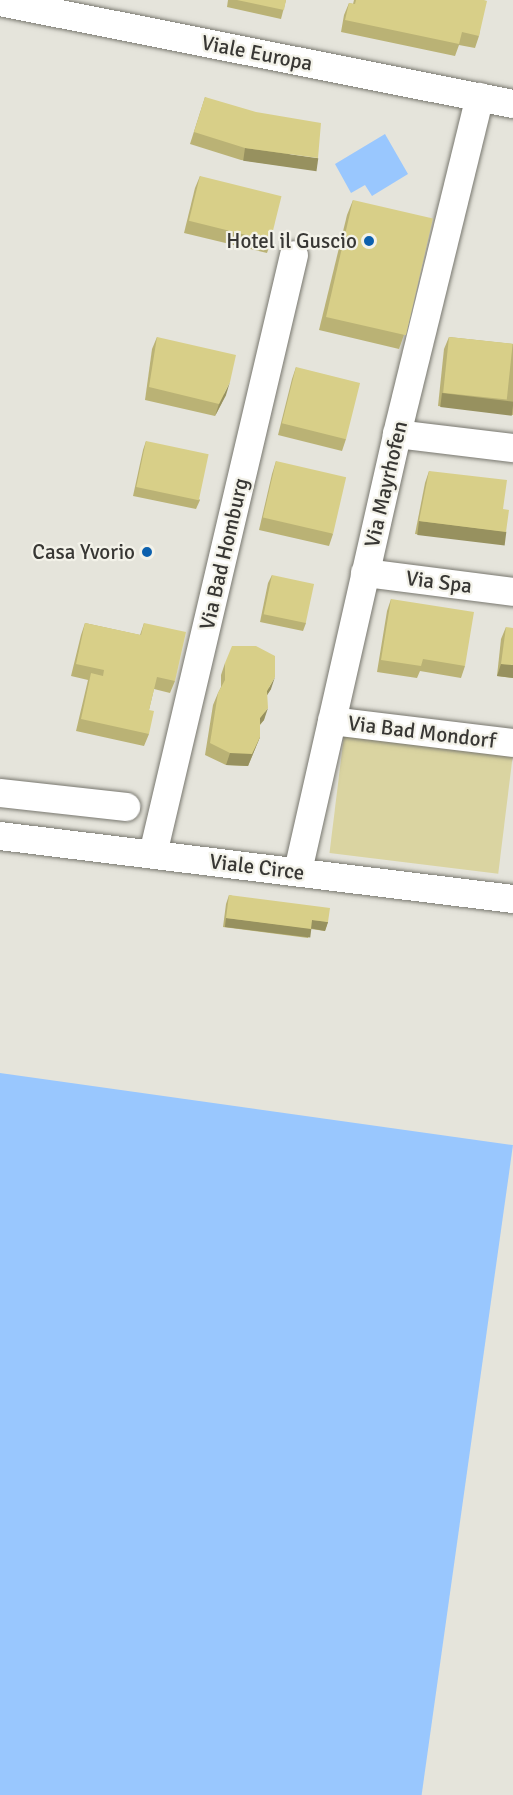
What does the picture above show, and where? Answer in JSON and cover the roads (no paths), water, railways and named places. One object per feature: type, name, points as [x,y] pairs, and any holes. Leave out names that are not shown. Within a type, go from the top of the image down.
[{"type":"street","name":"Viale Europa","points":[[0,2],[513,104]]},
{"type":"street","name":"Via Mayrhofen","points":[[298,872],[397,434],[480,97]]},
{"type":"street","name":"Via Bad Homburg","points":[[153,854],[294,255]]},
{"type":"street","points":[[397,434],[513,447]]},
{"type":"street","name":"Via Spa","points":[[365,573],[513,592]]},
{"type":"street","name":"Via Bad Mondorf","points":[[332,721],[513,742]]},
{"type":"street","points":[[0,793],[126,807]]},
{"type":"street","points":[[52,842],[55,799]]},
{"type":"street","name":"Viale Circe","points":[[0,836],[513,899]]},
{"type":"water","points":[[385,134],[408,174],[372,196],[365,185],[351,193],[335,164]]},
{"type":"water","points":[[0,1073],[513,1145],[422,1795],[0,1795]]},
{"type":"place","name":"Hotel il Guscio","points":[[369,241]]},
{"type":"place","name":"Casa Yvorio","points":[[147,552]]}]
